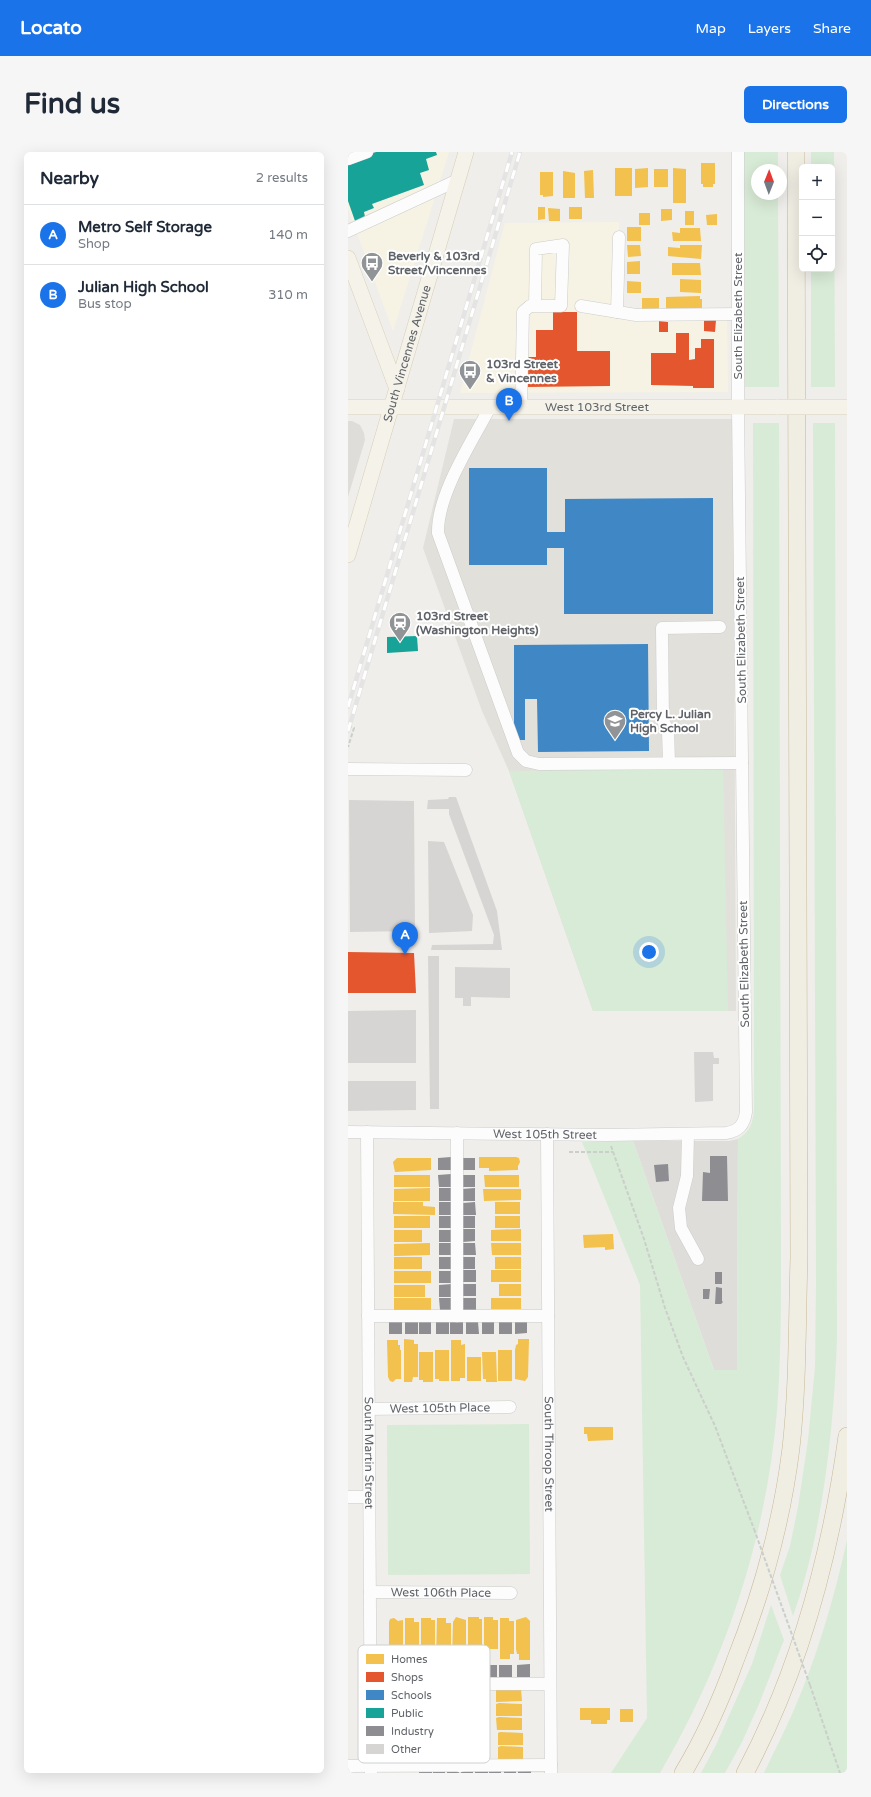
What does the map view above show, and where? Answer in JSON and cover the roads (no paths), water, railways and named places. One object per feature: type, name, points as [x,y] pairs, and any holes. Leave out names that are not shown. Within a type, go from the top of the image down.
[{"type":"highway","points":[[683,1773],[720,1702],[764,1581],[778,1520],[791,1449],[796,1375],[799,1250],[796,152]]},
{"type":"highway","points":[[745,1773],[761,1743],[789,1678],[808,1624],[826,1556],[839,1492],[847,1436]]},
{"type":"main road","name":"South Vincennes Avenue","points":[[348,555],[466,152]]},
{"type":"main road","points":[[348,258],[397,389]]},
{"type":"main road","name":"West 103rd Street","points":[[348,407],[847,408]]},
{"type":"street","points":[[348,159],[367,152]]},
{"type":"street","name":"South Elizabeth Street","points":[[738,152],[738,408],[746,1112],[741,1127]]},
{"type":"street","points":[[348,231],[458,180]]},
{"type":"street","points":[[617,312],[619,237]]},
{"type":"street","points":[[521,407],[523,312],[530,306],[535,306],[561,306],[562,246],[536,249],[535,306]]},
{"type":"street","points":[[581,306],[643,315],[738,314]]},
{"type":"street","points":[[490,407],[449,485],[439,521],[438,533],[518,753],[531,764],[742,763]]},
{"type":"street","points":[[669,763],[668,730],[663,721],[662,628],[720,628]]},
{"type":"street","points":[[348,769],[466,770]]},
{"type":"street","name":"West 105th Street","points":[[348,1132],[607,1135],[688,1134],[734,1132],[741,1127]]},
{"type":"street","name":"South Martin Street","points":[[367,1132],[371,1645]]},
{"type":"street","points":[[457,1133],[457,1316]]},
{"type":"street","name":"South Throop Street","points":[[547,1134],[551,1769]]},
{"type":"street","points":[[688,1134],[686,1176],[679,1208],[680,1228],[698,1260]]},
{"type":"street","points":[[368,1316],[548,1316]]},
{"type":"street","name":"West 105th Place","points":[[369,1409],[510,1408]]},
{"type":"street","points":[[348,1497],[370,1497]]},
{"type":"street","name":"West 106th Place","points":[[370,1592],[511,1593]]},
{"type":"street","points":[[490,1684],[550,1684]]},
{"type":"street","points":[[348,1766],[371,1769],[460,1766],[551,1769]]},
{"type":"railway","points":[[348,707],[512,152]]},
{"type":"railway","points":[[348,731],[520,152]]},
{"type":"place","name":"Beverly & 103rd Street/Vincennes","points":[[372,282]]},
{"type":"place","name":"103rd Street & Vincennes","points":[[470,390]]},
{"type":"place","name":"Julian High School","points":[[509,421]]},
{"type":"place","name":"103rd Street (Washington Heights)","points":[[400,642]]},
{"type":"place","name":"Percy L. Julian High School","points":[[615,740]]},
{"type":"place","name":"Metro Self Storage","points":[[405,955]]}]
